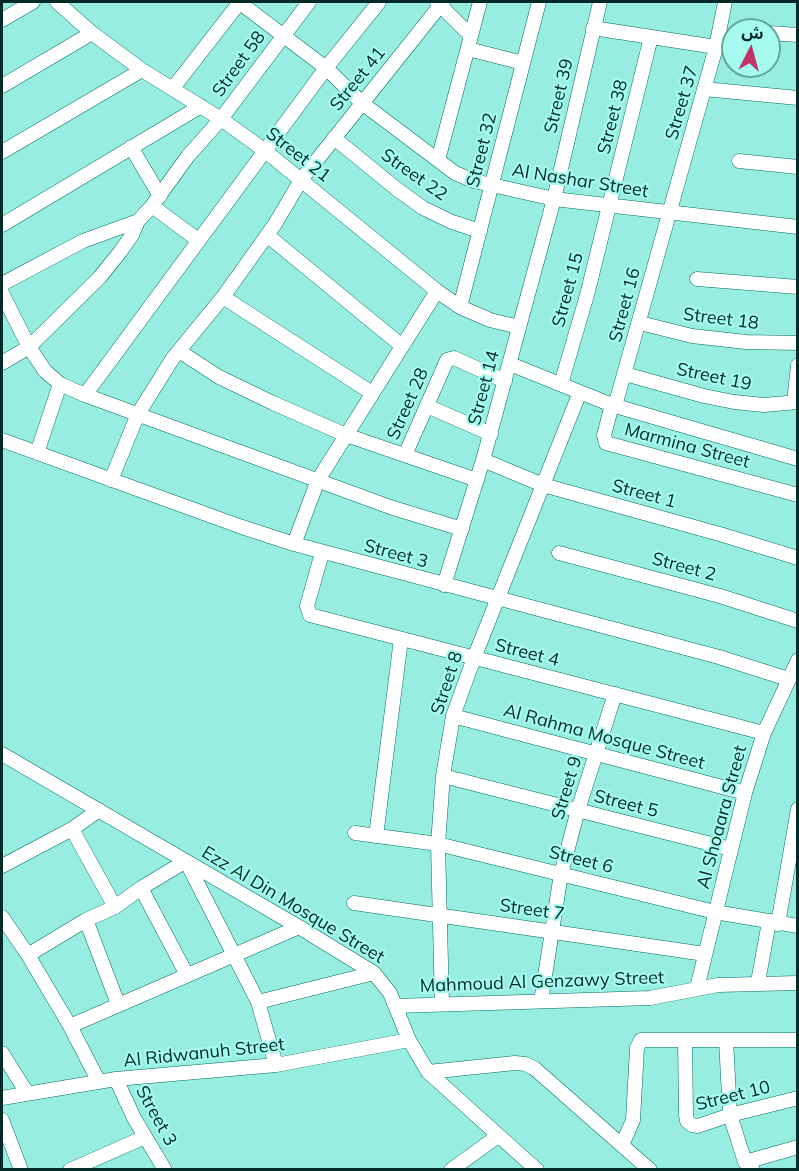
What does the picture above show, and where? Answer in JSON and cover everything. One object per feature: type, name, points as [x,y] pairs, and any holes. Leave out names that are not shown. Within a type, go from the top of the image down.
[{"type":"street","points":[[2,20],[33,2]]},
{"type":"street","name":"Street 21","points":[[57,2],[73,7],[92,33],[142,70],[222,119],[264,150],[437,291],[460,307],[490,320],[519,327]]},
{"type":"street","points":[[173,88],[239,2]]},
{"type":"street","name":"Al Nashar Street","points":[[239,2],[326,68],[362,103],[455,173],[474,181],[554,199],[798,227]]},
{"type":"street","name":"Street 58","points":[[138,221],[156,201],[188,156],[222,119],[309,2]]},
{"type":"street","points":[[85,395],[264,150],[379,2]]},
{"type":"street","points":[[440,2],[470,42],[523,63]]},
{"type":"street","name":"Street 41","points":[[111,480],[138,414],[179,351],[223,297],[267,235],[301,180],[440,2]]},
{"type":"street","points":[[438,160],[480,2]]},
{"type":"street","name":"Street 32","points":[[460,307],[538,2]]},
{"type":"street","name":"Street 39","points":[[554,199],[592,28],[600,2]]},
{"type":"street","name":"Street 37","points":[[725,2],[726,18]]},
{"type":"street","points":[[592,28],[716,47]]},
{"type":"street","points":[[2,86],[92,33]]},
{"type":"street","points":[[781,34],[798,35]]},
{"type":"street","name":"Street 38","points":[[609,205],[651,37]]},
{"type":"street","name":"Street 37","points":[[668,213],[716,47],[721,38]]},
{"type":"street","points":[[2,152],[142,70]]},
{"type":"street","points":[[704,89],[798,98]]},
{"type":"street","points":[[2,225],[201,106]]},
{"type":"street","name":"Street 22","points":[[334,138],[423,208],[452,222],[480,231]]},
{"type":"street","points":[[131,147],[156,201],[198,240]]},
{"type":"street","points":[[739,161],[798,167]]},
{"type":"street","name":"Street 14","points":[[444,585],[483,460],[554,199]]},
{"type":"street","name":"Street 15","points":[[561,384],[609,205]]},
{"type":"street","name":"Street 16","points":[[614,406],[640,323],[668,213]]},
{"type":"street","points":[[2,284],[83,241],[138,221]]},
{"type":"street","points":[[2,363],[29,347],[100,277],[126,243],[138,221]]},
{"type":"street","points":[[267,235],[402,346]]},
{"type":"street","points":[[698,279],[798,287]]},
{"type":"street","points":[[294,544],[318,480],[437,291]]},
{"type":"street","points":[[2,293],[29,347],[45,371],[60,384],[390,507],[462,529]]},
{"type":"street","points":[[223,297],[372,393]]},
{"type":"street","name":"Street 18","points":[[640,323],[692,336],[746,342],[798,343]]},
{"type":"street","points":[[179,351],[237,386],[346,435],[477,480]]},
{"type":"street","name":"Street 28","points":[[405,455],[445,363],[450,358],[505,381]]},
{"type":"street","points":[[510,364],[614,406],[798,459]]},
{"type":"street","points":[[796,402],[798,365]]},
{"type":"street","name":"Street 19","points":[[625,374],[734,402],[764,405],[796,402]]},
{"type":"street","points":[[37,453],[60,384]]},
{"type":"street","name":"Street 8","points":[[442,1004],[438,844],[443,776],[453,716],[580,392]]},
{"type":"street","points":[[426,406],[490,434]]},
{"type":"street","name":"Marmina Street","points":[[614,406],[604,435],[606,443],[798,495]]},
{"type":"street","name":"Street 3","points":[[2,440],[294,544],[742,664],[788,679]]},
{"type":"street","name":"Street 1","points":[[483,460],[543,485],[798,558]]},
{"type":"street","name":"Street 4","points":[[322,552],[307,606],[310,615],[764,733]]},
{"type":"street","name":"Street 2","points":[[559,553],[720,596],[798,621]]},
{"type":"street","points":[[376,836],[401,639]]},
{"type":"street","name":"Al Shoaara Street","points":[[698,988],[745,793],[764,733],[798,660]]},
{"type":"street","name":"Street 9","points":[[541,1001],[561,874],[578,810],[615,694]]},
{"type":"street","name":"Al Rahma Mosque Street","points":[[453,716],[745,793]]},
{"type":"street","name":"Ezz Al Din Mosque Street","points":[[2,754],[374,973],[383,982],[409,1040],[428,1072],[537,1170]]},
{"type":"street","name":"Street 5","points":[[443,776],[731,849]]},
{"type":"street","points":[[759,982],[773,923],[794,862],[798,808]]},
{"type":"street","points":[[2,866],[72,829],[99,810]]},
{"type":"street","points":[[72,829],[115,907]]},
{"type":"street","name":"Street 6","points":[[355,833],[438,844],[715,912],[798,926]]},
{"type":"street","points":[[28,955],[86,920],[115,907],[141,888],[186,861],[258,1002],[276,1065]]},
{"type":"street","points":[[141,888],[187,975]]},
{"type":"street","name":"Street 7","points":[[354,903],[705,954]]},
{"type":"street","points":[[2,917],[28,955],[70,1026],[99,1082]]},
{"type":"street","points":[[86,920],[118,1004]]},
{"type":"street","points":[[70,1026],[299,927]]},
{"type":"street","points":[[258,1002],[374,973]]},
{"type":"street","name":"Mahmoud Al Genzawy Street","points":[[394,1006],[650,998],[728,984],[798,982]]},
{"type":"street","name":"Al Ridwanuh Street","points":[[2,1098],[99,1082],[276,1065],[409,1040]]},
{"type":"street","points":[[622,1145],[633,1120],[637,1044],[641,1040],[798,1040]]},
{"type":"street","name":"Street 10","points":[[685,1040],[687,1121],[692,1125],[698,1126],[730,1115],[798,1098]]},
{"type":"street","points":[[726,1040],[730,1115],[749,1166],[798,1147]]},
{"type":"street","points":[[2,1053],[27,1093]]},
{"type":"street","points":[[428,1072],[525,1064],[534,1068],[651,1170]]},
{"type":"street","name":"Street 3","points":[[116,1080],[134,1118],[165,1170]]},
{"type":"street","points":[[2,1120],[21,1170]]},
{"type":"street","points":[[452,1170],[498,1136]]},
{"type":"street","points":[[70,1170],[145,1137]]}]
